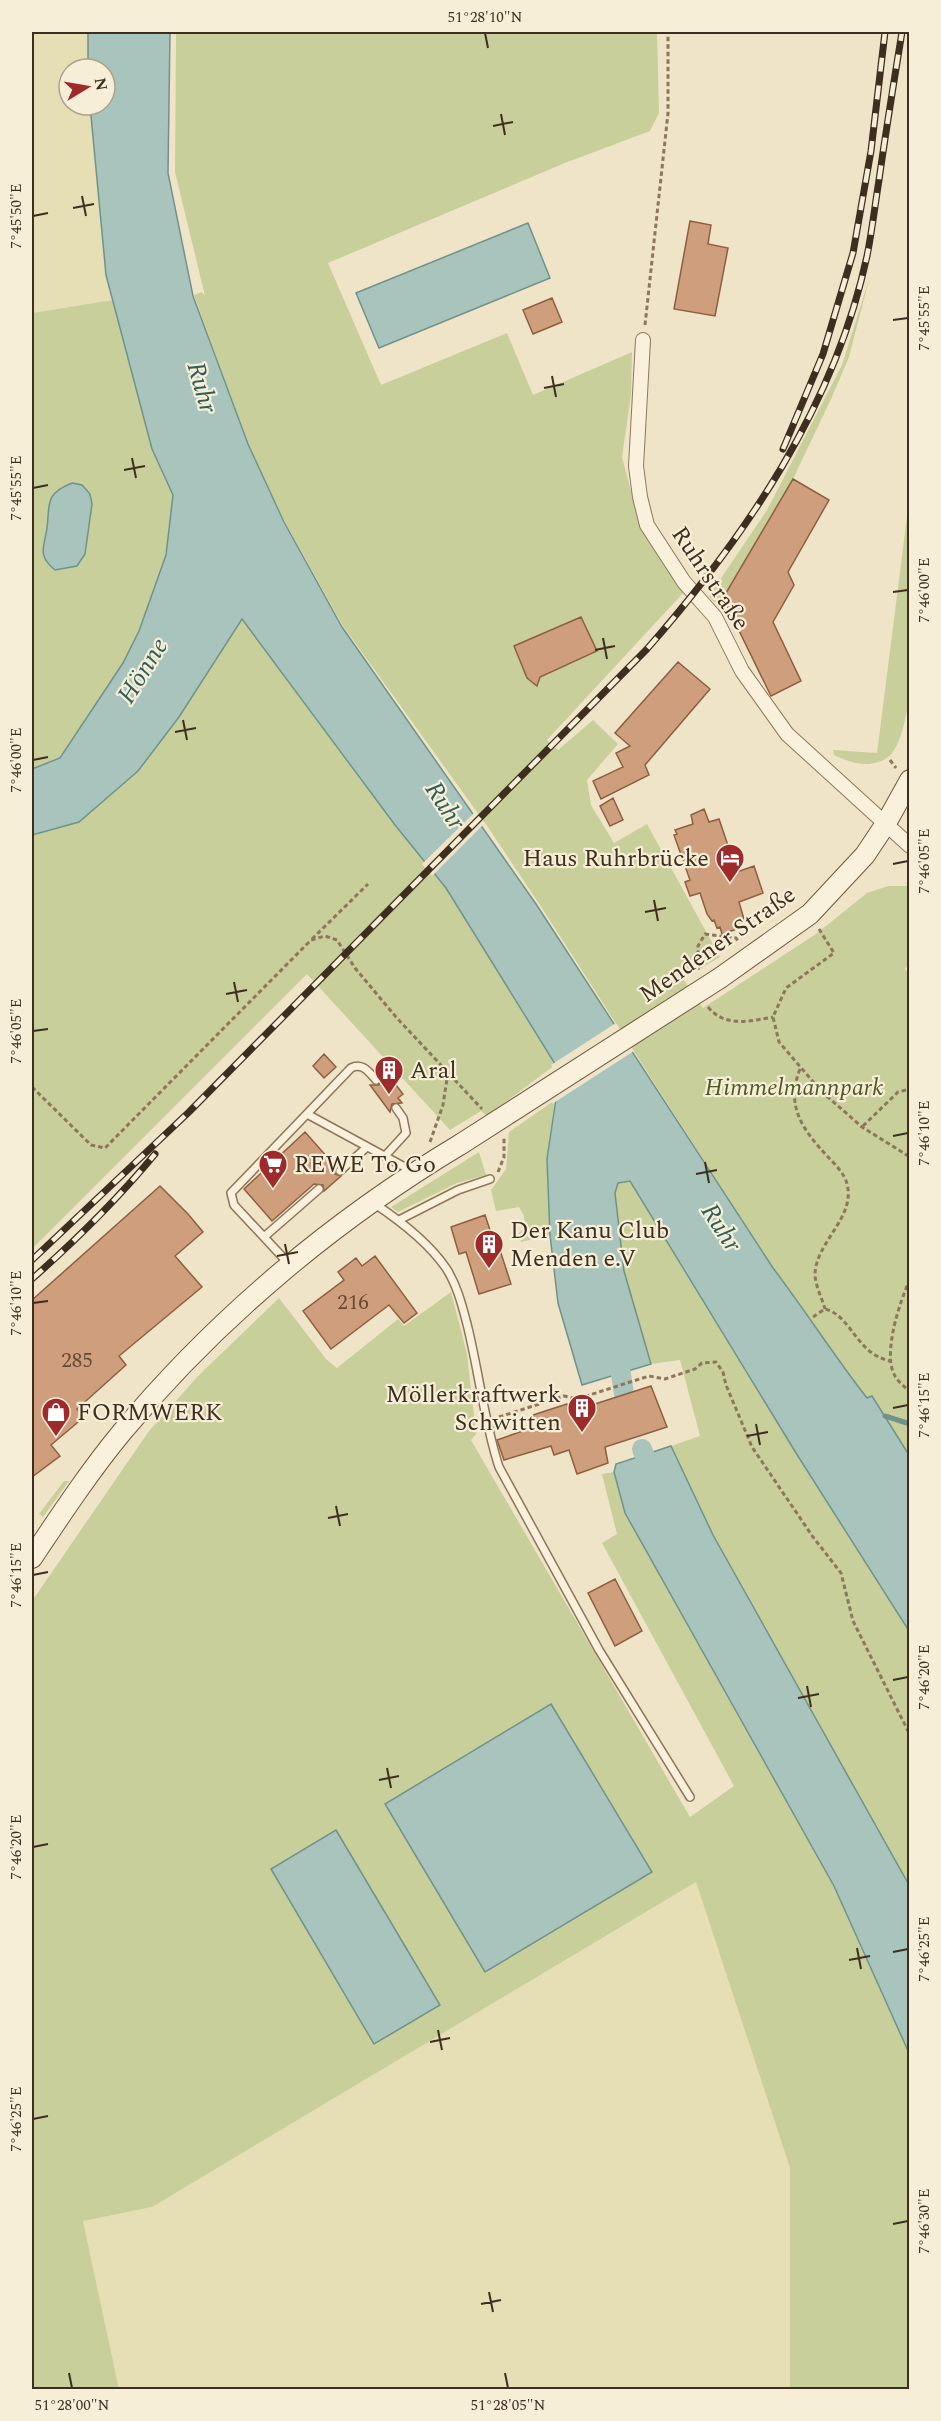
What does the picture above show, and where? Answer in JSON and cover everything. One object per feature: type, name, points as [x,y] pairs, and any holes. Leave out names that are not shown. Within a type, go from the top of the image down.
[{"type":"main road","name":"Mendener Straße","points":[[32,1558],[121,1433],[232,1315],[290,1265],[414,1172],[720,978],[810,914],[865,855],[885,825],[909,780]]},
{"type":"street","name":"Ruhrstraße","points":[[643,340],[636,466],[647,525],[684,582],[714,617],[742,670],[787,734],[909,846]]},
{"type":"lane","points":[[290,1265],[234,1205],[231,1193],[355,1066],[367,1070],[376,1080]]},
{"type":"lane","points":[[385,1156],[406,1133],[403,1118],[396,1108]]},
{"type":"lane","points":[[307,1114],[414,1172]]},
{"type":"lane","points":[[340,1171],[368,1147]]},
{"type":"lane","points":[[399,1220],[458,1190],[490,1179]]},
{"type":"lane","points":[[264,1237],[319,1189]]},
{"type":"lane","points":[[372,1202],[399,1220],[434,1252],[448,1271],[456,1289],[478,1365],[489,1438],[499,1467],[599,1650],[690,1797]]},
{"type":"path","points":[[643,340],[668,113],[668,32]]},
{"type":"path","points":[[32,1087],[91,1144],[105,1148],[368,884]]},
{"type":"path","points":[[810,914],[834,953],[786,988],[773,1017],[779,1042],[821,1091],[862,1127],[909,1157]]},
{"type":"path","points":[[696,957],[698,946],[705,934],[736,938],[750,958]]},
{"type":"path","points":[[311,940],[325,936],[337,940],[355,968],[448,1072],[443,1106],[429,1144]]},
{"type":"path","points":[[708,1006],[714,1014],[737,1023],[773,1017]]},
{"type":"path","points":[[800,1069],[794,1085],[793,1103],[804,1128],[835,1164],[847,1181],[848,1189],[847,1205],[817,1261],[816,1281],[825,1309]]},
{"type":"path","points":[[862,1127],[898,1092],[909,1089]]},
{"type":"path","points":[[909,1279],[903,1294],[890,1361],[894,1376],[909,1392]]},
{"type":"path","points":[[813,1317],[825,1309],[832,1311],[844,1321],[855,1337],[872,1354],[890,1361]]},
{"type":"path","points":[[487,1421],[564,1396],[577,1400],[649,1376],[665,1379],[695,1369],[702,1363],[716,1362],[723,1372],[726,1385],[752,1447],[813,1537],[841,1573],[853,1621],[909,1735]]},
{"type":"shaded area","points":[[32,32],[88,32],[88,57],[57,57],[57,117],[91,117],[106,274],[113,300],[32,313]]},
{"type":"shaded area","points":[[696,1882],[790,2168],[790,2389],[119,2389],[83,2221],[152,2207]]},
{"type":"green space","name":"Himmelmannpark","points":[[176,32],[657,32],[659,113],[650,131],[565,163],[328,263],[381,385],[507,333],[533,395],[632,352],[631,395],[622,457],[641,528],[662,562],[685,591],[547,740],[558,750],[593,720],[618,744],[587,780],[591,805],[614,843],[647,824],[720,957],[683,979],[703,1008],[816,934],[867,893],[888,886],[909,886],[909,964],[905,969],[910,975],[909,1455],[872,1396],[867,1398],[773,1268],[538,902],[487,826],[343,626],[285,522],[248,443],[194,295],[202,292],[205,296],[175,172]]},
{"type":"green space","points":[[870,276],[849,357],[793,479],[723,598],[714,602],[709,596],[767,510],[842,365]]},
{"type":"green space","points":[[113,300],[152,449],[173,495],[166,555],[139,631],[123,663],[60,758],[32,769],[32,313]]},
{"type":"green space","points":[[909,501],[911,643],[910,690],[906,716],[897,746],[887,758],[867,764],[853,762],[834,755],[833,750],[877,753]]},
{"type":"green space","points":[[242,618],[395,825],[446,888],[555,1065],[487,1116],[481,1111],[450,1130],[307,974],[32,1249],[32,835],[79,822],[179,717]]},
{"type":"green space","points":[[555,1100],[547,1159],[550,1235],[521,1242],[519,1233],[525,1227],[524,1216],[519,1207],[496,1211],[491,1190],[506,1169],[509,1132]]},
{"type":"green space","points":[[479,1152],[486,1175],[457,1183],[398,1212],[391,1207]]},
{"type":"green space","points":[[631,1181],[796,1453],[909,1631],[909,1885],[713,1535],[671,1446],[700,1436],[680,1360],[651,1364],[624,1271],[615,1193],[618,1183]]},
{"type":"green space","points":[[451,1292],[467,1354],[476,1434],[471,1440],[690,1817],[734,1786],[602,1543],[617,1534],[602,1474],[614,1472],[625,1513],[834,1886],[909,2053],[909,2389],[790,2389],[790,2168],[696,1882],[152,2207],[83,2221],[119,2389],[32,2390],[32,1601],[149,1431],[199,1375],[279,1298],[326,1359],[337,1368],[398,1319],[404,1326]]},
{"type":"green space","points":[[64,1481],[69,1481],[43,1517],[39,1514]]},
{"type":"water","points":[[88,32],[170,32],[168,173],[193,296],[248,444],[284,522],[342,627],[536,904],[773,1268],[867,1398],[872,1396],[909,1455],[909,1631],[796,1453],[630,1181],[618,1183],[615,1193],[624,1271],[651,1364],[582,1385],[558,1303],[550,1235],[547,1159],[560,1072],[446,888],[395,825],[242,619],[179,717],[138,771],[79,822],[32,835],[32,769],[60,758],[123,663],[139,631],[166,555],[173,495],[152,449],[106,275],[91,117],[117,117],[117,57],[88,57]]},
{"type":"water","points":[[528,223],[550,278],[379,348],[356,293]]},
{"type":"water","points":[[72,483],[82,485],[90,494],[92,504],[85,554],[77,566],[55,570],[49,565],[43,551],[50,501],[57,491]]},
{"type":"water","points":[[671,1446],[713,1535],[909,1885],[909,2053],[834,1886],[625,1513],[614,1472],[616,1464]]},
{"type":"water","points":[[551,1704],[652,1872],[485,1972],[385,1804]]},
{"type":"water","points":[[336,1830],[440,2005],[374,2044],[271,1869]]},
{"type":"pier","points":[[476,811],[484,824],[432,876],[422,864]]},
{"type":"pier","points":[[616,1023],[634,1051],[552,1104],[557,1073],[551,1065]]},
{"type":"building","points":[[690,221],[711,225],[708,244],[728,248],[715,316],[674,309]]},
{"type":"building","points":[[552,298],[562,322],[533,334],[523,310]]},
{"type":"building","points":[[793,479],[829,500],[788,572],[794,585],[773,622],[801,681],[771,696],[723,598]]},
{"type":"building","points":[[581,617],[597,651],[540,677],[537,686],[527,678],[514,646]]},
{"type":"building","points":[[678,662],[710,689],[645,765],[649,775],[601,799],[593,781],[623,767],[616,753],[630,746],[615,733]]},
{"type":"building","points":[[613,798],[623,820],[610,826],[600,806]]},
{"type":"building","points":[[704,809],[709,822],[719,819],[737,872],[754,866],[763,893],[739,902],[746,926],[722,934],[720,927],[717,928],[714,920],[712,921],[707,914],[700,893],[690,896],[685,882],[690,880],[674,835],[677,834],[675,830],[693,824],[691,815]]},
{"type":"building","points":[[324,1054],[336,1067],[324,1078],[313,1066]]},
{"type":"building","name":"Aral","points":[[381,1076],[385,1081],[390,1077],[403,1094],[398,1098],[402,1103],[392,1104],[390,1112],[370,1085],[379,1085]]},
{"type":"building","points":[[305,1132],[336,1167],[335,1174],[341,1176],[324,1191],[323,1185],[314,1184],[272,1221],[244,1189]]},
{"type":"building","points":[[160,1186],[203,1232],[175,1256],[202,1287],[119,1356],[126,1365],[77,1409],[84,1417],[51,1445],[60,1456],[32,1477],[32,1300]]},
{"type":"building","name":"Der Kanu Club Menden e.V","points":[[485,1215],[494,1242],[497,1241],[511,1284],[479,1294],[466,1252],[459,1254],[451,1227]]},
{"type":"building","points":[[375,1256],[417,1313],[404,1323],[389,1305],[331,1349],[303,1311],[344,1280],[338,1272],[356,1258],[362,1266]]},
{"type":"building","name":"Möllerkraftwerk Schwitten","points":[[651,1386],[667,1427],[605,1447],[608,1463],[577,1474],[569,1450],[554,1455],[551,1446],[504,1460],[497,1440],[537,1426],[533,1415],[567,1404],[570,1412]]},
{"type":"building","points":[[615,1579],[642,1631],[615,1646],[588,1593]]},
{"type":"waterway","points":[[617,1349],[624,1394]]},
{"type":"waterway","points":[[885,1416],[910,1424]]},
{"type":"waterway","points":[[642,1449],[654,1478]]},
{"type":"railway","points":[[783,449],[823,354],[853,253],[871,151],[885,32]]},
{"type":"railway","points":[[32,1260],[189,1112],[647,649],[684,606],[752,515],[809,416],[833,365],[852,311],[869,247],[902,32]]},
{"type":"railway","points":[[32,1279],[96,1219],[155,1154]]},
{"type":"place","name":"Haus Ruhrbrücke","points":[[730,884]]},
{"type":"place","name":"Aral","points":[[389,1096]]},
{"type":"place","name":"REWE To Go","points":[[273,1190]]},
{"type":"place","name":"Der Kanu Club Menden e.V","points":[[489,1270]]},
{"type":"place","name":"Möllerkraftwerk Schwitten","points":[[582,1434]]},
{"type":"place","name":"FORMWERK","points":[[56,1438]]},
{"type":"water label","name":"Ruhr","points":[[203,387]]},
{"type":"water label","name":"Hönne","points":[[142,670]]},
{"type":"water label","name":"Ruhr","points":[[446,805]]},
{"type":"water label","name":"Ruhr","points":[[722,1227]]}]
